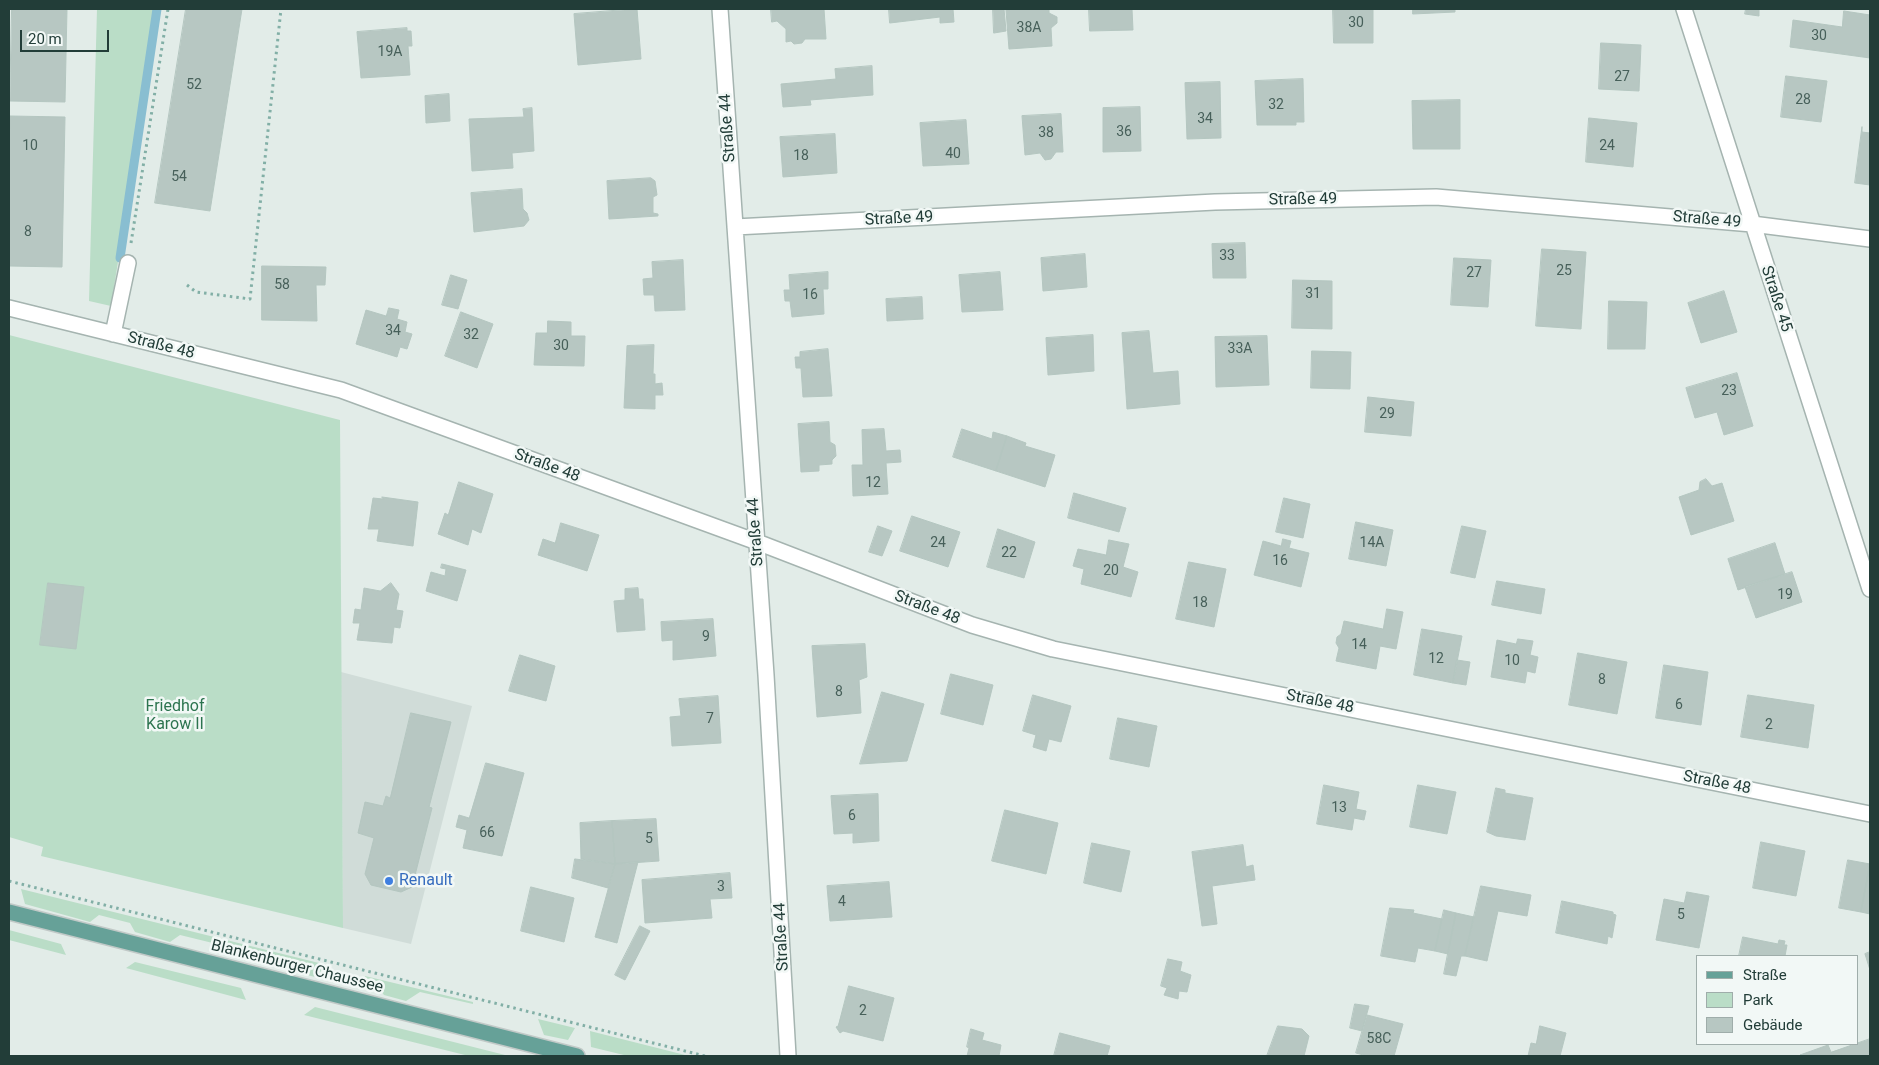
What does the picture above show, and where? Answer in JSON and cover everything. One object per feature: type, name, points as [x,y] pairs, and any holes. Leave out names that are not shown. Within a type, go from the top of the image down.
[{"type":"main road","name":"Blankenburger Chaussee","points":[[9,912],[577,1056]]},
{"type":"street","name":"Straße 44","points":[[720,9],[757,542],[788,1056]]},
{"type":"street","name":"Straße 45","points":[[1684,9],[1870,589]]},
{"type":"street","name":"Straße 49","points":[[734,227],[1215,202],[1436,198],[1752,224],[1870,239]]},
{"type":"street","points":[[113,334],[128,263]]},
{"type":"street","name":"Straße 48","points":[[9,308],[340,390],[757,542],[972,625],[1054,648],[1870,814]]},
{"type":"path","points":[[128,263],[168,9]]},
{"type":"path","points":[[187,285],[196,292],[250,299],[281,9]]},
{"type":"path","points":[[9,881],[705,1056]]},
{"type":"shaded area","points":[[341,672],[472,706],[411,944],[343,928]]},
{"type":"green space","points":[[97,9],[158,9],[111,306],[89,301]]},
{"type":"green space","name":"Friedhof Karow II","points":[[9,335],[340,420],[343,928],[41,856],[43,847],[9,837]]},
{"type":"green space","points":[[21,889],[327,965],[315,977],[288,970],[282,960],[180,935],[170,942],[135,932],[130,923],[99,915],[90,922],[25,904]]},
{"type":"green space","points":[[9,930],[61,944],[66,955],[9,940]]},
{"type":"green space","points":[[135,962],[241,988],[246,1000],[126,968]]},
{"type":"green space","points":[[365,976],[473,1002],[473,1004],[420,992],[406,1001],[384,995],[376,984],[365,979]]},
{"type":"green space","points":[[315,1007],[509,1056],[469,1056],[304,1015]]},
{"type":"green space","points":[[538,1019],[575,1028],[568,1040],[544,1035]]},
{"type":"green space","points":[[590,1031],[689,1056],[628,1056],[591,1047]]},
{"type":"building","points":[[12,9],[67,9],[65,102],[10,101]]},
{"type":"building","points":[[186,9],[242,9],[210,211],[155,203]]},
{"type":"building","points":[[637,9],[641,59],[578,65],[574,14]]},
{"type":"building","points":[[771,9],[824,9],[826,39],[805,39],[802,43],[794,44],[791,41],[786,42],[786,29],[777,21],[772,22]]},
{"type":"building","points":[[889,9],[953,9],[954,22],[940,23],[940,17],[890,23]]},
{"type":"building","points":[[993,9],[1004,9],[1006,31],[994,33]]},
{"type":"building","points":[[1049,9],[1049,13],[1057,17],[1057,23],[1051,28],[1052,46],[1009,49],[1006,10]]},
{"type":"building","points":[[1089,9],[1132,9],[1133,30],[1090,31]]},
{"type":"building","points":[[1333,9],[1373,9],[1373,43],[1334,43]]},
{"type":"building","points":[[1413,9],[1455,9],[1455,12],[1413,14]]},
{"type":"building","points":[[1746,9],[1759,9],[1759,16],[1745,14]]},
{"type":"building","points":[[1844,11],[1870,15],[1870,58],[1790,47],[1793,20],[1842,27]]},
{"type":"building","points":[[407,28],[407,31],[411,31],[412,46],[408,46],[410,75],[361,78],[357,32]]},
{"type":"building","points":[[1601,43],[1641,45],[1639,91],[1599,89]]},
{"type":"building","points":[[872,66],[873,95],[810,100],[811,105],[783,107],[781,84],[836,79],[835,69]]},
{"type":"building","points":[[1786,76],[1827,81],[1821,122],[1781,117]]},
{"type":"building","points":[[1303,79],[1304,122],[1296,122],[1296,125],[1257,125],[1255,81]]},
{"type":"building","points":[[1220,82],[1221,138],[1187,139],[1185,83]]},
{"type":"building","points":[[449,94],[450,121],[426,123],[425,96]]},
{"type":"building","points":[[1460,100],[1460,149],[1413,149],[1412,101]]},
{"type":"building","points":[[1140,107],[1141,151],[1103,152],[1103,108]]},
{"type":"building","points":[[532,108],[534,151],[512,153],[513,168],[472,171],[469,119],[524,117],[523,109]]},
{"type":"building","points":[[1061,114],[1063,152],[1056,152],[1051,159],[1045,160],[1040,153],[1025,155],[1022,116]]},
{"type":"building","points":[[10,116],[65,117],[62,267],[9,266]]},
{"type":"building","points":[[1589,118],[1637,123],[1633,167],[1586,162]]},
{"type":"building","points":[[966,120],[969,164],[923,166],[920,123]]},
{"type":"building","points":[[1862,127],[1862,132],[1870,133],[1870,185],[1855,183]]},
{"type":"building","points":[[835,134],[837,173],[783,177],[780,137]]},
{"type":"building","points":[[651,178],[655,181],[657,195],[653,197],[653,213],[658,214],[658,216],[609,219],[607,181]]},
{"type":"building","points":[[522,189],[523,209],[527,213],[529,220],[524,226],[474,232],[471,193]]},
{"type":"building","points":[[1245,243],[1246,278],[1213,278],[1212,244]]},
{"type":"building","points":[[1542,249],[1586,252],[1581,329],[1536,326]]},
{"type":"building","points":[[1085,254],[1087,287],[1043,291],[1041,258]]},
{"type":"building","points":[[1454,258],[1491,260],[1488,307],[1451,305]]},
{"type":"building","points":[[683,260],[685,310],[655,311],[654,295],[644,295],[643,279],[653,278],[652,262]]},
{"type":"building","points":[[262,266],[326,267],[325,285],[316,285],[317,321],[262,320]]},
{"type":"building","points":[[828,272],[828,289],[823,289],[824,314],[792,317],[790,301],[785,301],[784,290],[790,290],[789,275]]},
{"type":"building","points":[[1000,272],[1003,310],[962,312],[959,275]]},
{"type":"building","points":[[451,275],[467,280],[458,309],[442,305]]},
{"type":"building","points":[[1293,280],[1332,281],[1332,329],[1292,328]]},
{"type":"building","points":[[1724,291],[1737,332],[1701,343],[1688,303]]},
{"type":"building","points":[[922,297],[923,319],[887,321],[886,299]]},
{"type":"building","points":[[1609,301],[1647,302],[1645,349],[1608,349]]},
{"type":"building","points":[[389,308],[399,310],[397,319],[407,322],[405,332],[412,334],[407,349],[400,347],[397,357],[356,344],[366,310],[386,316]]},
{"type":"building","points":[[461,312],[493,324],[477,368],[445,356]]},
{"type":"building","points":[[548,321],[571,322],[571,336],[585,336],[584,366],[534,365],[536,333],[547,333]]},
{"type":"building","points":[[1149,331],[1153,373],[1178,371],[1180,404],[1127,409],[1122,333]]},
{"type":"building","points":[[1093,335],[1094,371],[1048,375],[1046,338]]},
{"type":"building","points":[[1267,336],[1269,385],[1216,387],[1215,337]]},
{"type":"building","points":[[654,345],[653,374],[655,374],[655,384],[662,383],[663,395],[655,395],[655,409],[624,408],[627,346]]},
{"type":"building","points":[[828,349],[832,396],[803,397],[801,368],[796,368],[795,357],[800,357],[800,352]]},
{"type":"building","points":[[1312,351],[1351,352],[1350,389],[1311,388]]},
{"type":"building","points":[[1737,373],[1753,426],[1724,435],[1717,412],[1695,418],[1686,388]]},
{"type":"building","points":[[1368,397],[1414,402],[1411,436],[1365,432]]},
{"type":"building","points":[[829,422],[830,442],[835,445],[836,456],[832,460],[832,464],[819,465],[819,471],[801,472],[798,424]]},
{"type":"building","points":[[884,429],[886,451],[900,450],[901,462],[886,463],[888,494],[853,496],[852,465],[863,465],[862,430]]},
{"type":"building","points":[[962,429],[992,439],[993,432],[1007,436],[996,471],[953,457]]},
{"type":"building","points":[[1007,436],[1026,443],[1025,446],[1055,455],[1045,487],[996,471]]},
{"type":"building","points":[[1706,479],[1712,486],[1722,483],[1734,521],[1691,535],[1679,497],[1699,490],[1700,482]]},
{"type":"building","points":[[459,482],[493,494],[481,533],[472,529],[468,545],[438,534],[445,513],[448,515]]},
{"type":"building","points":[[1074,493],[1126,508],[1119,532],[1068,518]]},
{"type":"building","points":[[382,497],[418,502],[413,546],[377,541],[379,529],[368,529],[373,498],[383,499]]},
{"type":"building","points":[[1284,498],[1310,504],[1303,538],[1276,532]]},
{"type":"building","points":[[912,516],[960,532],[948,567],[900,551]]},
{"type":"building","points":[[1356,522],[1393,530],[1386,566],[1349,559]]},
{"type":"building","points":[[561,523],[599,535],[587,571],[538,555],[543,539],[555,543]]},
{"type":"building","points":[[878,526],[892,531],[882,556],[869,552]]},
{"type":"building","points":[[1462,526],[1486,531],[1475,578],[1451,573]]},
{"type":"building","points":[[998,529],[1035,542],[1024,578],[987,567]]},
{"type":"building","points":[[1283,539],[1291,541],[1289,548],[1309,553],[1301,587],[1254,575],[1263,541],[1281,546]]},
{"type":"building","points":[[1109,540],[1129,544],[1123,567],[1138,572],[1131,597],[1081,584],[1084,569],[1073,566],[1078,549],[1106,555]]},
{"type":"building","points":[[1775,543],[1785,574],[1738,590],[1728,559]]},
{"type":"building","points":[[1189,562],[1226,569],[1214,627],[1176,619]]},
{"type":"building","points":[[442,564],[466,570],[457,601],[426,591],[431,572],[445,576],[446,569],[441,568]]},
{"type":"building","points":[[1792,572],[1802,602],[1756,618],[1745,587]]},
{"type":"building","points":[[1497,581],[1545,589],[1541,614],[1492,605]]},
{"type":"building","points":[[48,583],[84,587],[76,649],[40,645]]},
{"type":"building","points":[[391,583],[399,594],[396,610],[403,611],[400,628],[394,627],[392,643],[357,640],[360,623],[353,623],[355,609],[361,610],[364,588],[380,591]]},
{"type":"building","points":[[638,588],[639,599],[643,599],[645,630],[617,632],[614,601],[625,600],[625,589]]},
{"type":"building","points":[[1387,609],[1403,612],[1396,649],[1380,646],[1376,669],[1336,661],[1339,648],[1336,643],[1337,637],[1341,634],[1344,621],[1383,629]]},
{"type":"building","points":[[713,619],[716,656],[673,660],[673,640],[662,641],[661,622]]},
{"type":"building","points":[[1422,629],[1462,636],[1453,683],[1414,675]]},
{"type":"building","points":[[1518,639],[1533,641],[1530,655],[1538,657],[1535,673],[1527,671],[1525,683],[1491,677],[1497,640],[1516,644]]},
{"type":"building","points":[[865,644],[867,677],[859,680],[861,713],[817,717],[812,646]]},
{"type":"building","points":[[1578,653],[1627,662],[1617,714],[1569,705]]},
{"type":"building","points":[[520,655],[555,666],[546,701],[509,691]]},
{"type":"building","points":[[1457,660],[1470,662],[1466,685],[1453,683]]},
{"type":"building","points":[[1664,665],[1708,672],[1701,725],[1656,718]]},
{"type":"building","points":[[951,674],[993,685],[983,725],[941,714]]},
{"type":"building","points":[[882,692],[924,704],[907,761],[860,764]]},
{"type":"building","points":[[1033,695],[1071,706],[1061,742],[1049,739],[1046,751],[1033,747],[1036,735],[1023,731]]},
{"type":"building","points":[[1748,695],[1814,705],[1808,748],[1741,737]]},
{"type":"building","points":[[718,696],[721,743],[672,746],[670,717],[681,716],[679,699]]},
{"type":"building","points":[[411,713],[451,722],[429,807],[432,808],[412,887],[401,892],[371,885],[365,874],[374,838],[358,833],[365,802],[383,806],[386,796],[390,798]]},
{"type":"building","points":[[1118,718],[1157,726],[1149,767],[1110,759]]},
{"type":"building","points":[[486,763],[524,773],[502,856],[463,848],[467,830],[456,827],[459,815],[469,818]]},
{"type":"building","points":[[1324,785],[1359,792],[1356,809],[1366,811],[1364,820],[1354,818],[1352,830],[1317,824]]},
{"type":"building","points":[[1418,785],[1456,792],[1447,834],[1410,827]]},
{"type":"building","points":[[1496,788],[1505,790],[1505,793],[1533,798],[1525,840],[1496,836],[1487,832]]},
{"type":"building","points":[[878,794],[879,841],[853,843],[853,833],[834,834],[831,796]]},
{"type":"building","points":[[1005,810],[1058,823],[1046,874],[992,861]]},
{"type":"building","points":[[656,819],[659,861],[615,864],[612,821]]},
{"type":"building","points":[[612,821],[615,864],[581,859],[580,823]]},
{"type":"building","points":[[1761,842],[1805,851],[1796,896],[1753,888]]},
{"type":"building","points":[[1092,843],[1130,851],[1121,892],[1084,883]]},
{"type":"building","points":[[1243,845],[1246,867],[1253,865],[1255,880],[1212,886],[1217,924],[1202,926],[1192,852]]},
{"type":"building","points":[[575,859],[615,864],[608,888],[572,878]]},
{"type":"building","points":[[1848,860],[1870,864],[1861,912],[1839,908]]},
{"type":"building","points":[[638,862],[617,943],[595,937],[615,864]]},
{"type":"building","points":[[1870,864],[1870,914],[1861,912]]},
{"type":"building","points":[[730,873],[732,898],[710,899],[712,918],[645,923],[642,880]]},
{"type":"building","points":[[889,882],[892,917],[830,921],[827,886]]},
{"type":"building","points":[[1481,886],[1531,895],[1527,916],[1498,911],[1487,961],[1465,956]]},
{"type":"building","points":[[531,887],[574,898],[564,942],[521,931]]},
{"type":"building","points":[[1687,892],[1709,896],[1699,948],[1656,940],[1664,899],[1684,903]]},
{"type":"building","points":[[1562,901],[1613,912],[1616,915],[1612,938],[1608,936],[1607,944],[1556,933]]},
{"type":"building","points":[[1390,908],[1414,910],[1413,913],[1442,919],[1435,951],[1418,948],[1415,962],[1381,956]]},
{"type":"building","points":[[1444,910],[1456,913],[1448,954],[1435,951]]},
{"type":"building","points":[[1456,913],[1474,917],[1465,956],[1461,956],[1456,976],[1444,974]]},
{"type":"building","points":[[640,926],[650,931],[625,980],[615,975]]},
{"type":"building","points":[[1743,937],[1778,944],[1779,940],[1785,941],[1784,945],[1787,945],[1785,955],[1739,955]]},
{"type":"building","points":[[1870,952],[1870,970],[1865,954]]},
{"type":"building","points":[[1168,959],[1182,962],[1180,971],[1191,975],[1187,992],[1179,991],[1178,999],[1164,995],[1167,988],[1161,986]]},
{"type":"building","points":[[849,986],[894,998],[883,1041],[843,1031],[840,1033],[836,1027],[838,1026]]},
{"type":"building","points":[[1355,1004],[1369,1006],[1362,1031],[1350,1028]]},
{"type":"building","points":[[1367,1015],[1403,1024],[1394,1056],[1367,1056],[1356,1053]]},
{"type":"building","points":[[1278,1026],[1302,1029],[1309,1036],[1304,1056],[1267,1056]]},
{"type":"building","points":[[1540,1026],[1566,1033],[1560,1056],[1528,1056],[1531,1043],[1536,1044]]},
{"type":"building","points":[[971,1029],[984,1033],[982,1040],[1001,1045],[999,1056],[967,1056]]},
{"type":"building","points":[[1060,1033],[1110,1046],[1107,1056],[1054,1056]]},
{"type":"building","points":[[1870,1039],[1870,1056],[1800,1055],[1828,1045],[1831,1052],[1852,1045],[1859,1045],[1859,1043]]},
{"type":"waterway","points":[[120,258],[157,9]]},
{"type":"place","name":"Renault","points":[[389,881]]}]
